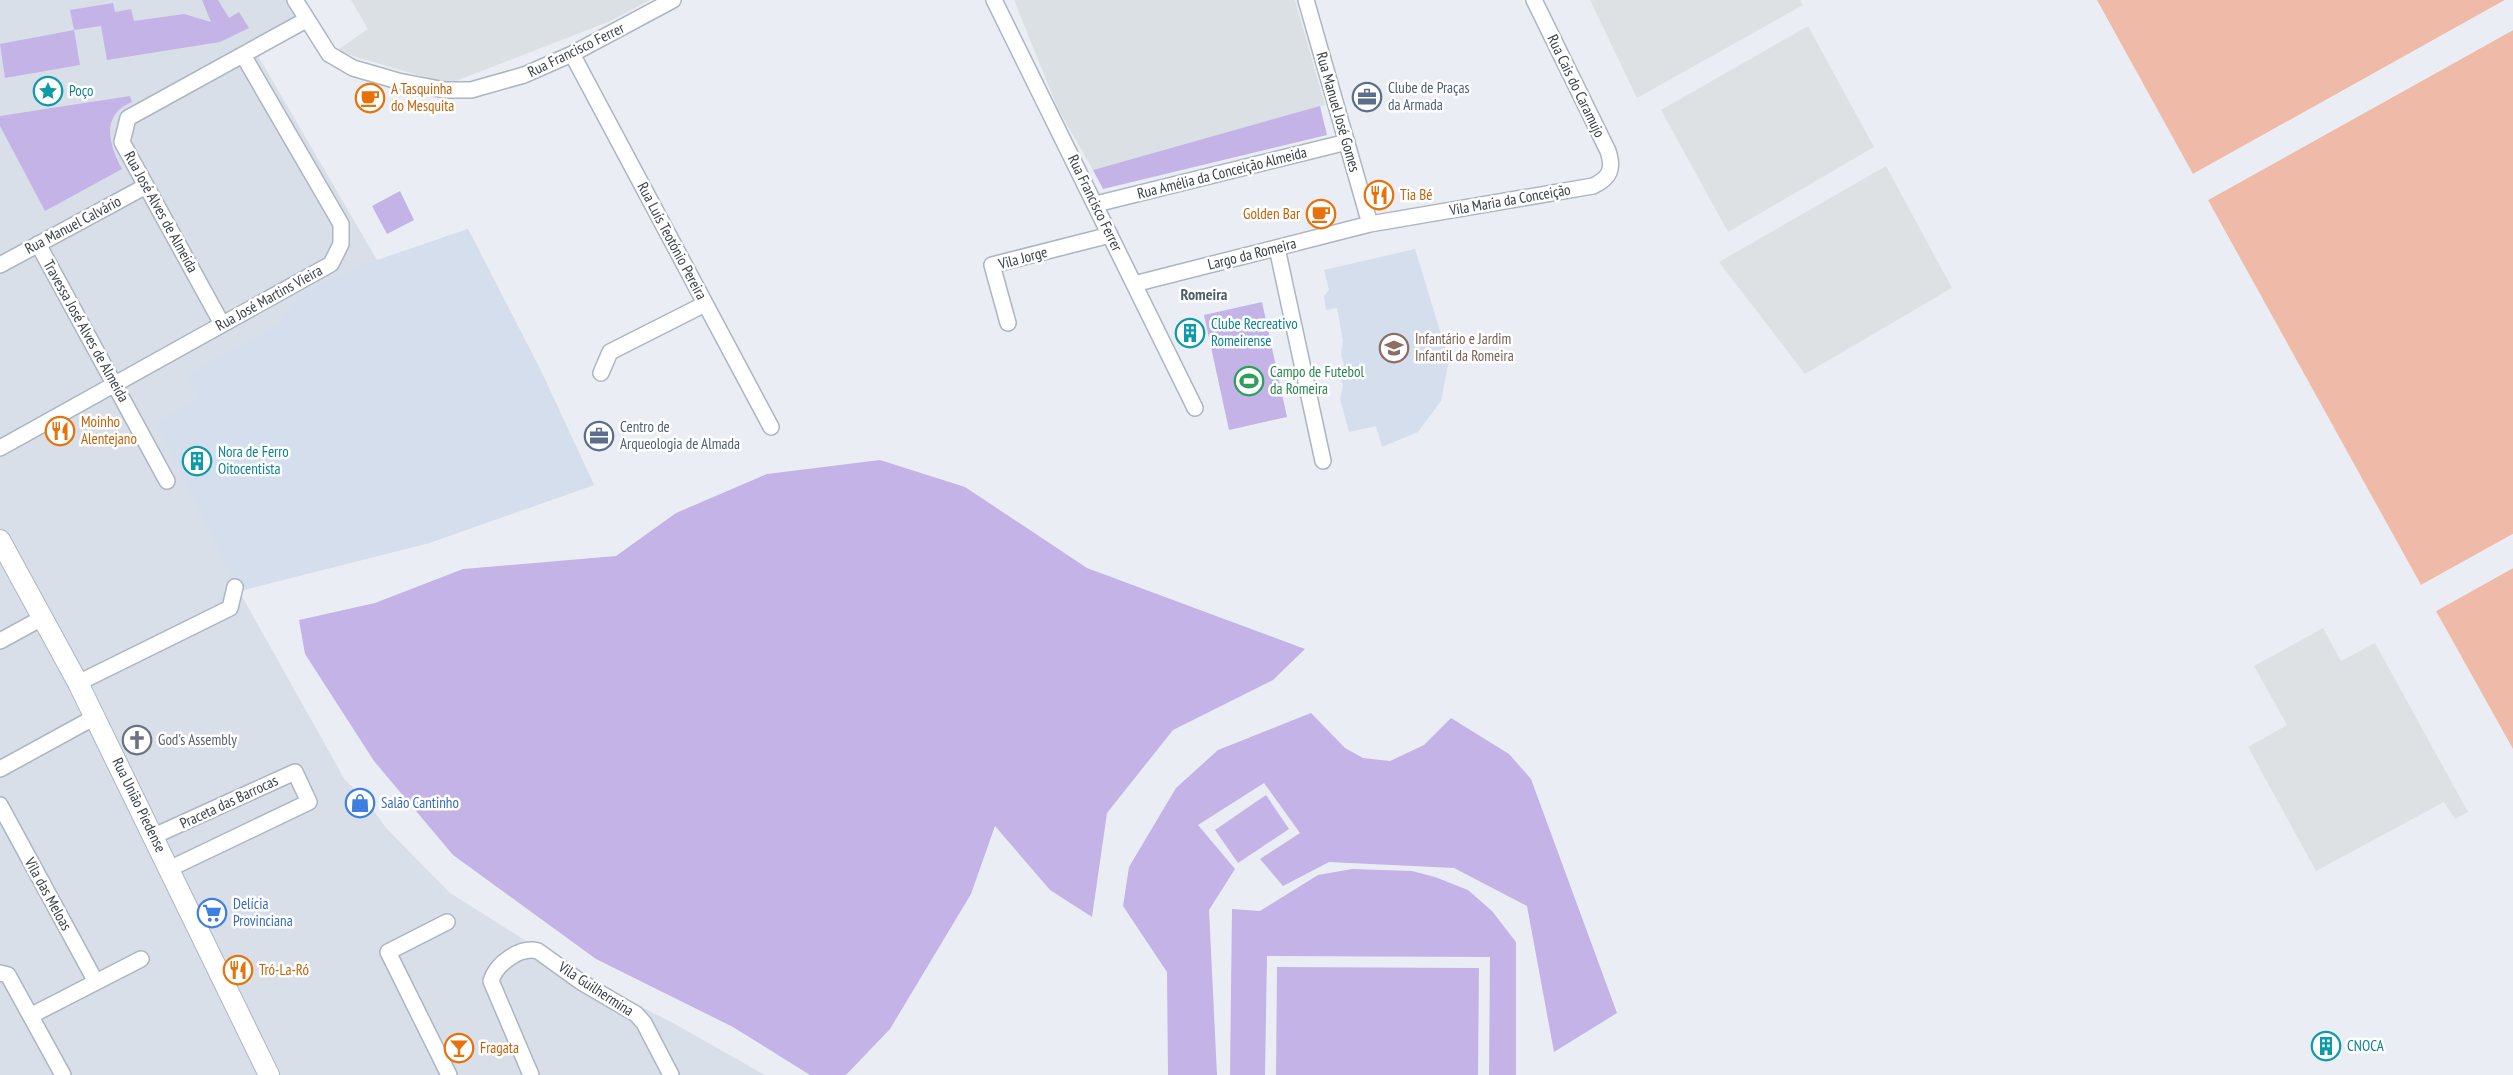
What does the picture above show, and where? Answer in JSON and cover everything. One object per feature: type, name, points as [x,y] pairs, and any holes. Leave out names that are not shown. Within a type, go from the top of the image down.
[{"type":"street","name":"Rua Francisco Ferrer","points":[[295,0],[329,54],[354,68],[398,81],[446,90],[471,90],[524,75],[572,54],[673,0]]},
{"type":"street","name":"Rua Francisco Ferrer","points":[[994,0],[1195,408]]},
{"type":"street","name":"Rua Manuel José Gomes","points":[[1306,0],[1370,224]]},
{"type":"street","name":"Rua Cais do Caramujo","points":[[1534,0],[1608,151],[1611,159],[1610,174]]},
{"type":"street","name":"Rua José Alves de Almeida","points":[[222,324],[122,142],[128,118],[306,20]]},
{"type":"street","name":"Rua Luís Teotónio Pereira","points":[[572,54],[771,428]]},
{"type":"street","name":"Rua José Martins Vieira","points":[[0,448],[331,264],[341,244],[341,224],[243,56]]},
{"type":"street","name":"Rua Amélia da Conceição Almeida","points":[[1096,204],[1347,142]]},
{"type":"street","name":"Vila Maria da Conceição","points":[[1370,224],[1593,186],[1604,181],[1610,174]]},
{"type":"street","name":"Rua Manuel Calvário","points":[[0,265],[146,186]]},
{"type":"street","name":"Largo da Romeira","points":[[1134,284],[1370,224]]},
{"type":"street","name":"Vila Jorge","points":[[1008,322],[992,265],[1110,235]]},
{"type":"street","name":"Travessa José Alves de Almeida","points":[[38,244],[167,481]]},
{"type":"street","points":[[1277,248],[1323,461]]},
{"type":"street","points":[[601,373],[610,352],[705,304]]},
{"type":"street","name":"Rua União Piedense","points":[[0,540],[78,683],[269,1075]]},
{"type":"street","points":[[78,683],[230,608],[235,587]]},
{"type":"street","points":[[0,641],[42,618]]},
{"type":"street","points":[[0,769],[95,717]]},
{"type":"street","name":"Praceta das Barrocas","points":[[154,836],[295,772],[309,802],[170,869]]},
{"type":"street","name":"Vila das Meloas","points":[[0,805],[96,982]]},
{"type":"street","points":[[447,922],[388,952],[449,1075]]},
{"type":"street","name":"Vila Guilhermina","points":[[531,1075],[491,981],[499,965],[526,951],[538,951],[581,982],[636,1014],[644,1023],[671,1075]]},
{"type":"street","points":[[32,1016],[141,959]]},
{"type":"street","points":[[0,973],[8,975],[63,1075]]},
{"type":"shaded area","points":[[0,0],[294,0],[305,20],[257,54],[377,260],[468,229],[541,371],[594,485],[429,543],[239,591],[345,780],[366,800],[386,828],[450,893],[580,975],[673,1023],[765,1075],[0,1075]]},
{"type":"shaded area","points":[[202,0],[218,0],[229,18],[239,12],[249,28],[220,42],[107,60],[101,26],[74,30],[70,10],[113,3],[115,12],[131,9],[134,21],[184,14],[211,22]]},
{"type":"shaded area","points":[[351,0],[650,0],[608,22],[448,84],[336,51],[368,29]]},
{"type":"shaded area","points":[[1014,0],[1295,0],[1325,105],[1093,170],[1058,109]]},
{"type":"shaded area","points":[[1590,0],[1800,0],[1803,5],[1637,98]]},
{"type":"shaded area","points":[[2097,0],[2505,0],[2193,174]]},
{"type":"shaded area","points":[[1808,26],[1874,147],[1728,232],[1661,110]]},
{"type":"shaded area","points":[[74,30],[80,65],[5,78],[0,44]]},
{"type":"shaded area","points":[[2513,30],[2513,534],[2421,585],[2208,200]]},
{"type":"shaded area","points":[[130,96],[132,102],[115,115],[110,131],[111,141],[122,169],[45,211],[0,126],[0,116]]},
{"type":"shaded area","points":[[1320,106],[1327,135],[1103,189],[1093,170]]},
{"type":"shaded area","points":[[1886,166],[1952,288],[1805,374],[1719,262]]},
{"type":"shaded area","points":[[400,191],[414,220],[387,234],[372,206]]},
{"type":"shaded area","points":[[468,229],[541,371],[594,485],[429,543],[239,591],[156,423],[198,400],[186,376],[277,325],[303,292],[361,266]]},
{"type":"shaded area","name":"Infantário e Jardim Infantil da Romeira","points":[[1415,249],[1449,360],[1441,401],[1418,432],[1382,447],[1376,426],[1349,432],[1340,399],[1343,385],[1340,376],[1344,364],[1341,355],[1343,341],[1337,308],[1326,310],[1324,296],[1329,290],[1324,270]]},
{"type":"shaded area","name":"Campo de Futebol da Romeira","points":[[1262,302],[1287,417],[1229,430],[1204,315]]},
{"type":"shaded area","points":[[880,460],[965,487],[1087,568],[1305,649],[1273,680],[1173,730],[1107,813],[1092,917],[1050,890],[995,826],[971,894],[890,1029],[846,1075],[810,1075],[733,1027],[596,959],[453,855],[374,761],[305,654],[299,620],[375,603],[463,569],[616,556],[676,513],[767,474]]},
{"type":"shaded area","points":[[2513,568],[2513,749],[2436,611]]},
{"type":"shaded area","points":[[2323,628],[2341,661],[2375,643],[2468,812],[2455,819],[2444,802],[2316,871],[2248,747],[2287,725],[2254,666]]},
{"type":"shaded area","points":[[1311,713],[1345,748],[1363,758],[1390,761],[1424,745],[1451,718],[1509,754],[1531,779],[1617,1013],[1554,1052],[1527,906],[1454,868],[1329,862],[1283,886],[1260,859],[1300,833],[1264,783],[1198,825],[1235,869],[1209,910],[1217,1075],[1168,1075],[1167,972],[1123,906],[1129,867],[1176,788],[1218,750]]},
{"type":"shaded area","points":[[1266,795],[1289,829],[1238,863],[1215,830]]},
{"type":"shaded area","points":[[1352,869],[1412,871],[1435,877],[1468,890],[1492,911],[1516,942],[1516,1075],[1489,1075],[1490,957],[1267,956],[1265,1075],[1230,1075],[1232,909],[1260,911],[1318,875]]},
{"type":"shaded area","points":[[1277,967],[1479,968],[1478,1075],[1276,1075]]},
{"type":"pier","points":[[2508,0],[2195,177],[2193,174]]},
{"type":"pier","points":[[2513,27],[2513,30],[2208,200],[2207,198]]},
{"type":"pier","points":[[2513,534],[2513,538],[2423,588],[2421,585]]},
{"type":"pier","points":[[2513,565],[2513,568],[2436,611],[2434,609]]},
{"type":"place","name":"Poço","points":[[48,91]]},
{"type":"place","name":"Clube de Praças da Armada","points":[[1367,97]]},
{"type":"place","name":"A Tasquinha do Mesquita","points":[[370,98]]},
{"type":"place","name":"Tia Bé","points":[[1379,195]]},
{"type":"place","name":"Golden Bar","points":[[1321,214]]},
{"type":"place","name":"Clube Recreativo Romeirense","points":[[1190,333]]},
{"type":"place","name":"Infantário e Jardim Infantil da Romeira","points":[[1394,348]]},
{"type":"place","name":"Campo de Futebol da Romeira","points":[[1249,381]]},
{"type":"place","name":"Moinho Alentejano","points":[[60,431]]},
{"type":"place","name":"Centro de Arqueologia de Almada","points":[[599,436]]},
{"type":"place","name":"Nora de Ferro Oitocentista","points":[[197,461]]},
{"type":"place","name":"God's Assembly","points":[[137,740]]},
{"type":"place","name":"Salão Cantinho","points":[[360,803]]},
{"type":"place","name":"Delícia Provinciana","points":[[212,913]]},
{"type":"place","name":"Tró-La-Ró","points":[[238,970]]},
{"type":"place","name":"CNOCA","points":[[2326,1046]]},
{"type":"place","name":"Fragata","points":[[459,1048]]},
{"type":"district","name":"Romeira","points":[[1204,294]]}]
